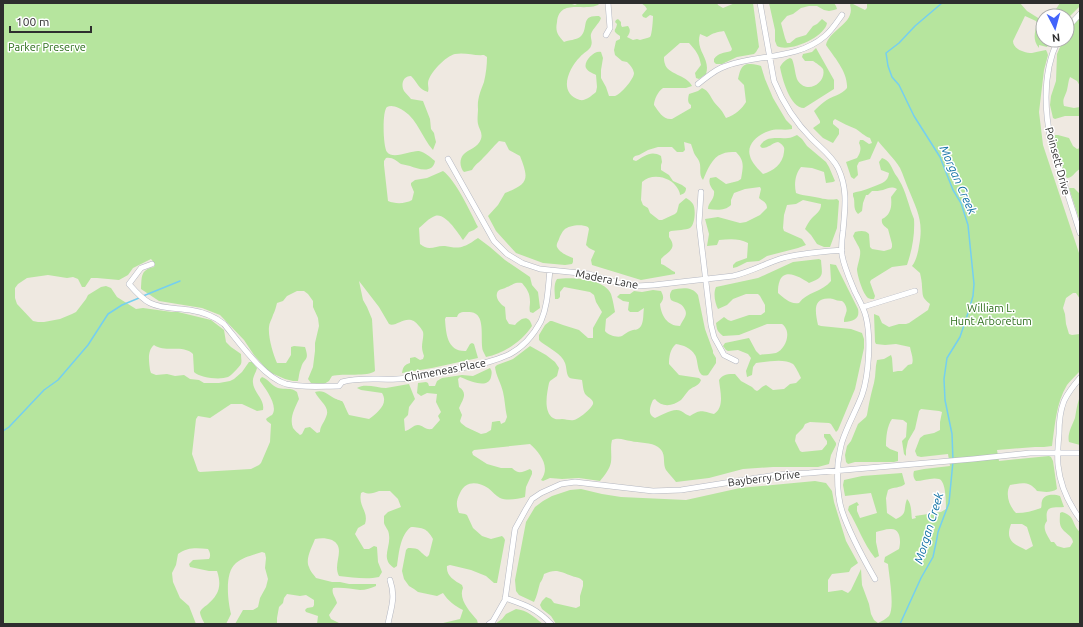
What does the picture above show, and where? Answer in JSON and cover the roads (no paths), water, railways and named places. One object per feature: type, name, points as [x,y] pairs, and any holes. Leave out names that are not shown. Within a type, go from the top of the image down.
[{"type":"street","points":[[606,35],[610,28],[608,3]]},
{"type":"street","points":[[760,3],[774,81],[785,104],[801,127],[835,164],[844,186],[846,200],[842,254],[846,270],[866,316],[869,342],[866,373],[862,393],[841,443],[838,470],[839,497],[842,511],[862,555],[875,579]]},
{"type":"street","points":[[698,84],[724,66],[736,62],[794,52],[809,46],[818,41],[830,30],[842,15]]},
{"type":"street","name":"Poinsett Drive","points":[[1054,48],[1045,96],[1048,129],[1055,157],[1080,233]]},
{"type":"street","name":"Madera Lane","points":[[448,159],[489,234],[500,249],[522,263],[540,269],[589,274],[622,284],[637,286],[654,285],[725,278],[742,274],[783,258],[842,250]]},
{"type":"street","points":[[701,192],[699,222],[711,325],[714,337],[724,355],[736,361]]},
{"type":"street","name":"Chimeneas Place","points":[[152,264],[141,268],[129,284],[144,299],[156,305],[211,315],[224,324],[263,369],[286,384],[302,386],[339,386],[342,382],[352,380],[398,379],[447,372],[487,362],[510,354],[523,344],[540,322],[547,299],[550,270]]},
{"type":"street","points":[[863,307],[915,291]]},
{"type":"street","points":[[1080,378],[1064,400],[1059,422],[1058,452],[1058,466],[1063,488],[1068,500],[1080,519]]},
{"type":"street","name":"Bayberry Drive","points":[[505,598],[516,529],[532,499],[561,484],[575,482],[653,491],[681,490],[776,475],[1030,453],[1080,453]]},
{"type":"street","points":[[388,624],[394,596],[390,580]]},
{"type":"street","points":[[489,624],[493,621],[505,598],[535,610],[544,616],[550,624]]},
{"type":"waterway","name":"Morgan Creek","points":[[900,624],[921,578],[933,557],[938,532],[949,503],[953,461],[952,434],[945,400],[944,379],[947,358],[960,337],[973,296],[974,284],[968,225],[961,203],[953,190],[940,157],[914,116],[899,85],[892,77],[888,66],[886,53],[942,3]]},
{"type":"waterway","points":[[143,296],[180,281]]},
{"type":"waterway","points":[[3,431],[9,427],[44,390],[58,380],[88,345],[108,314],[122,305],[139,298]]},
{"type":"park label","name":"Parker Preserve","points":[[47,47]]},
{"type":"park label","name":"William L. Hunt Arboretum","points":[[991,314]]}]
